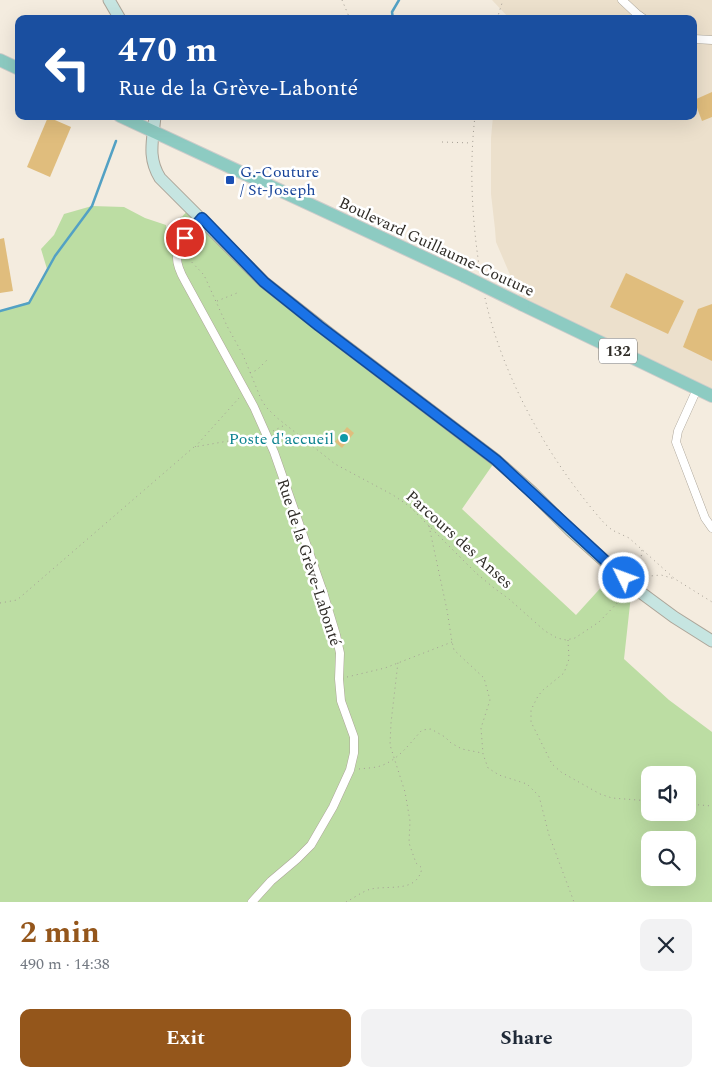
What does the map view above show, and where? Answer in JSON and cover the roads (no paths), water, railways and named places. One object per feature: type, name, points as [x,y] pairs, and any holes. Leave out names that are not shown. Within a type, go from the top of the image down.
[{"type":"main road","points":[[0,60],[15,67]]},
{"type":"main road","name":"Boulevard Guillaume-Couture","points":[[128,120],[464,276],[712,396]]},
{"type":"street","points":[[109,0],[118,15]]},
{"type":"street","points":[[622,0],[638,15]]},
{"type":"street","points":[[697,38],[712,40]]},
{"type":"street","points":[[155,120],[152,158],[154,169],[160,178],[264,282],[496,460],[632,586],[674,617],[712,641]]},
{"type":"street","name":"Rue de la Grève-Labonté","points":[[202,218],[179,248],[177,259],[179,268],[246,391],[267,434],[323,592],[336,636],[340,653],[339,679],[341,700],[354,737],[354,753],[350,770],[333,807],[311,845],[271,881],[252,902]]},
{"type":"street","points":[[697,389],[678,431],[676,442],[705,518],[712,528]]},
{"type":"waterway","points":[[392,15],[392,12],[399,0]]},
{"type":"waterway","points":[[0,311],[29,303],[55,256],[92,206],[116,141]]},
{"type":"place","name":"G.-Couture / St-Joseph","points":[[230,180]]},
{"type":"place","name":"Poste d'accueil","points":[[344,438]]}]
